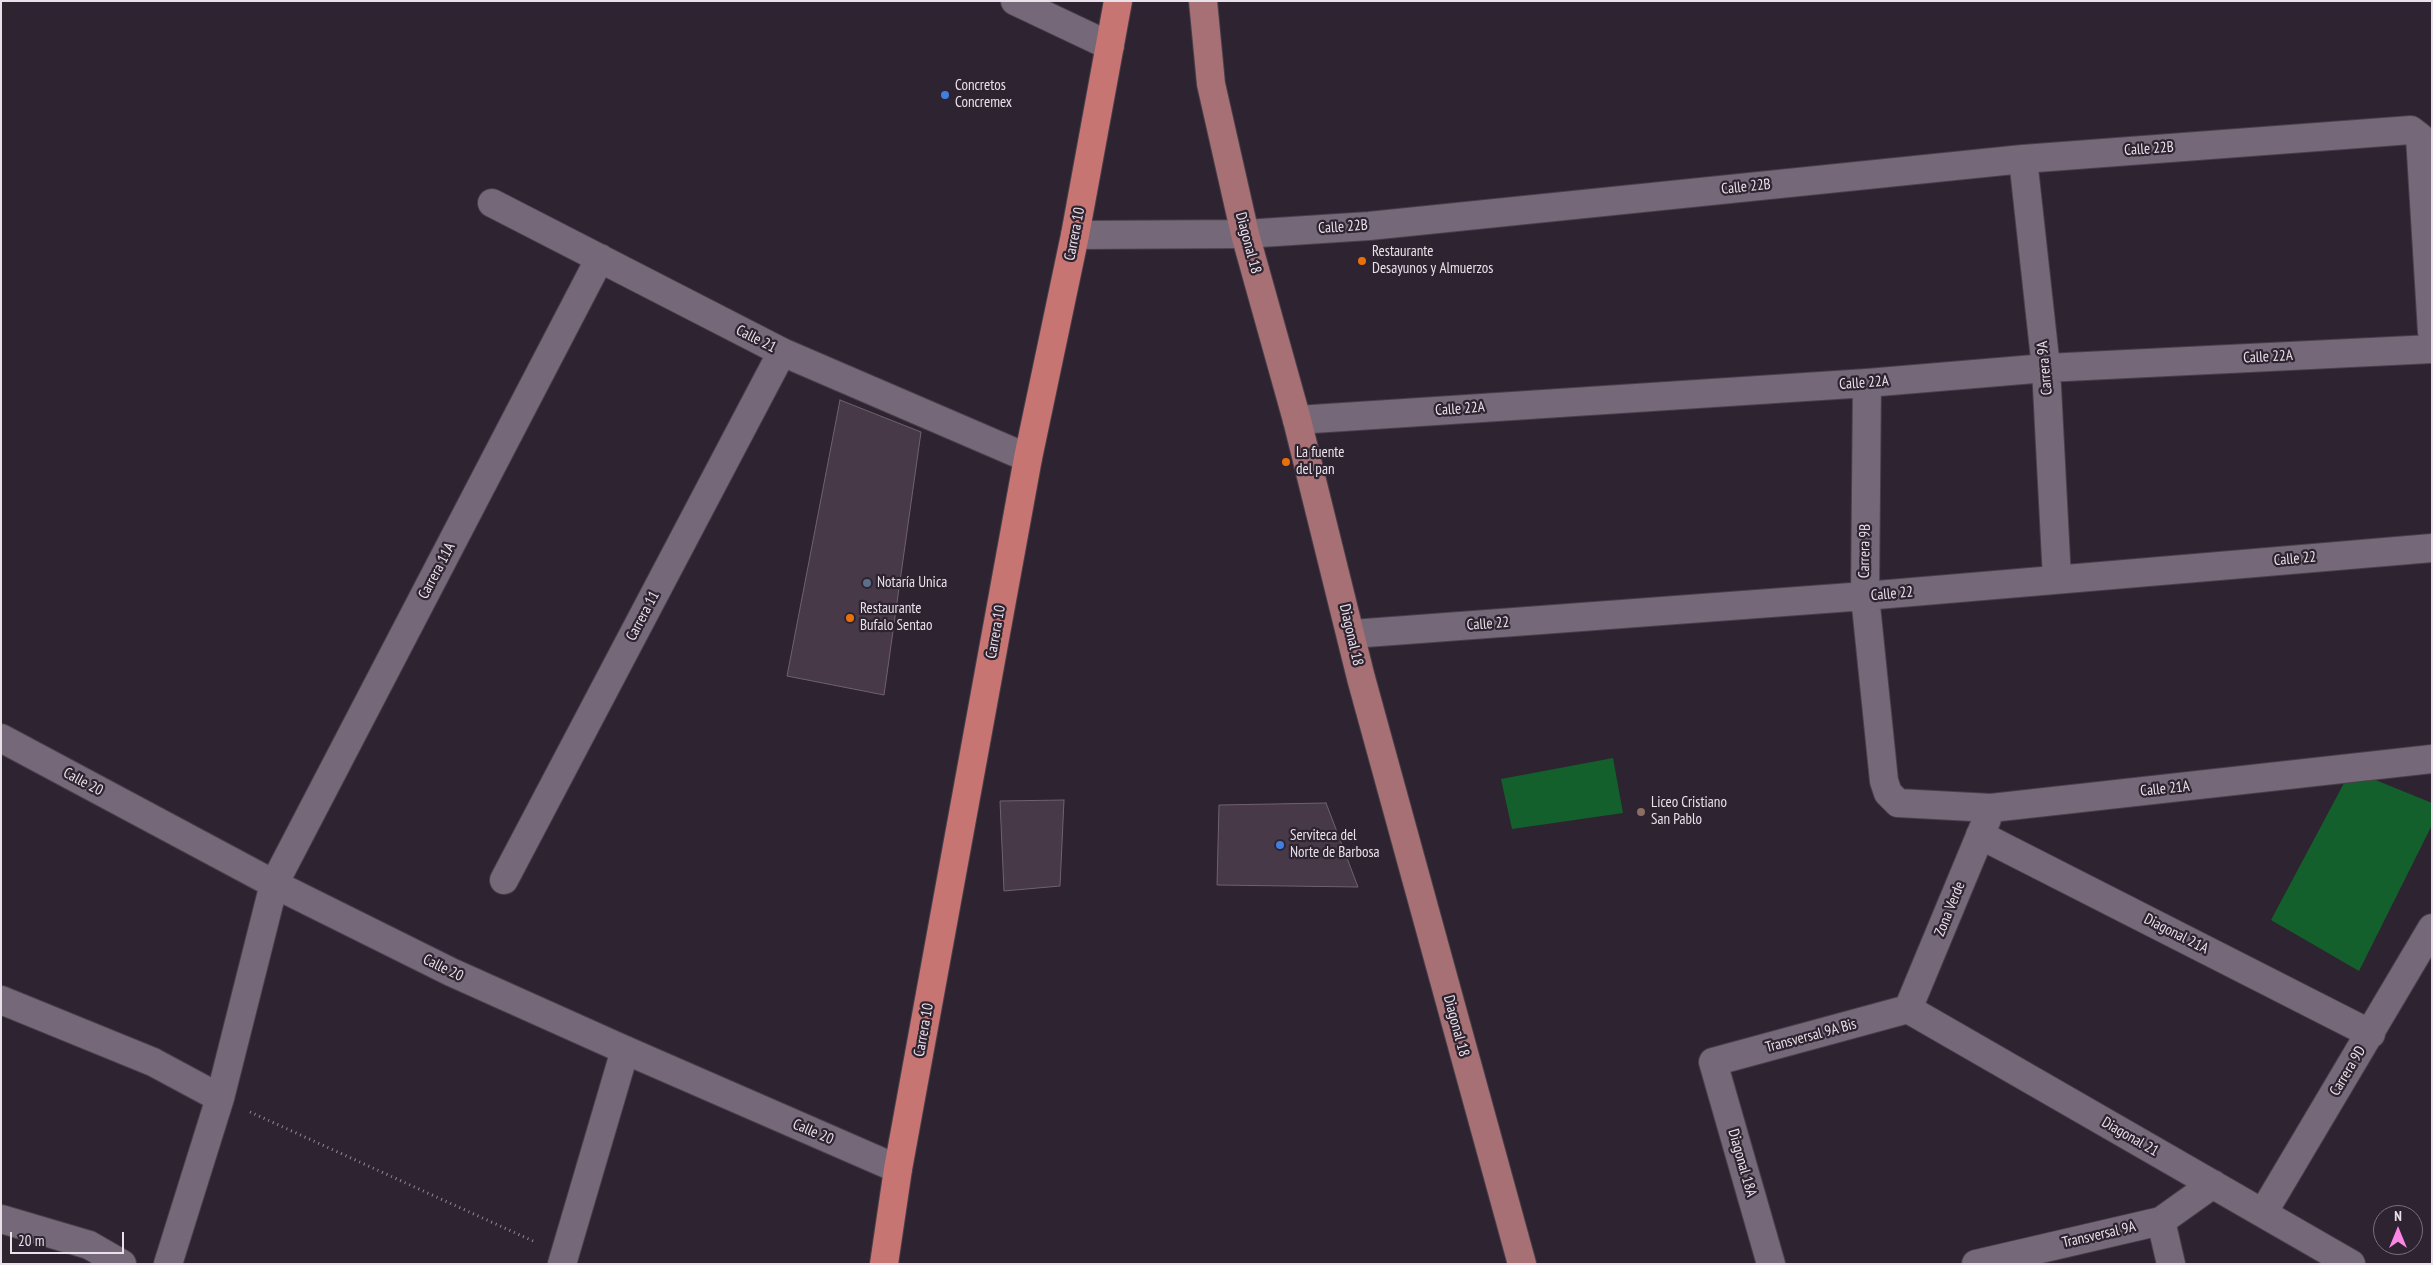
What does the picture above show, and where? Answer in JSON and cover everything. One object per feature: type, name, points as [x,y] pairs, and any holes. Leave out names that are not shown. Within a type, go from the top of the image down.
[{"type":"highway","name":"Carrera 10","points":[[884,1264],[898,1169],[1028,458],[1075,235],[1118,1]]},
{"type":"main road","name":"Diagonal 18","points":[[1203,1],[1211,84],[1245,234],[1297,420],[1352,634],[1361,678],[1522,1264]]},
{"type":"street","points":[[1015,1],[1110,46]]},
{"type":"street","name":"Calle 22B","points":[[1075,235],[1245,234],[1369,226],[2024,159],[2411,130],[2420,137],[2432,332]]},
{"type":"street","name":"Carrera 9A","points":[[2024,159],[2046,368],[2057,579]]},
{"type":"street","name":"Calle 21","points":[[492,203],[782,352],[1028,458]]},
{"type":"street","name":"Carrera 11A","points":[[168,1264],[220,1098],[274,884],[600,258]]},
{"type":"street","name":"Calle 22A","points":[[1297,420],[1866,383],[2046,368],[2432,349]]},
{"type":"street","name":"Carrera 11","points":[[504,880],[782,352]]},
{"type":"street","name":"Carrera 9B","points":[[1866,383],[1865,596],[1884,781],[1888,793],[1898,803]]},
{"type":"street","name":"Calle 22","points":[[1352,634],[1865,596],[2432,548]]},
{"type":"street","name":"Calle 20","points":[[1,738],[274,884],[451,972],[624,1050],[898,1169]]},
{"type":"street","name":"Calle 21A","points":[[1898,803],[1991,808],[2432,759]]},
{"type":"street","name":"Zona Verde","points":[[1908,1009],[1991,808]]},
{"type":"street","name":"Diagonal 21A","points":[[1980,835],[2371,1034]]},
{"type":"street","name":"Carrera 9D","points":[[2263,1213],[2371,1034],[2432,928]]},
{"type":"street","points":[[1,1000],[152,1062],[220,1098]]},
{"type":"street","name":"Transversal 9A Bis","points":[[1713,1062],[1908,1009]]},
{"type":"street","name":"Diagonal 21","points":[[1908,1009],[2351,1264]]},
{"type":"street","points":[[563,1259],[624,1050]]},
{"type":"street","name":"Diagonal 18A","points":[[1713,1062],[1771,1264]]},
{"type":"street","name":"Transversal 9A","points":[[1976,1264],[2161,1221],[2213,1184]]},
{"type":"street","points":[[1,1219],[89,1245],[122,1264]]},
{"type":"street","points":[[2161,1221],[2171,1264]]},
{"type":"path","points":[[220,1098],[563,1259]]},
{"type":"green space","points":[[1613,758],[1623,813],[1512,829],[1501,779]]},
{"type":"green space","points":[[2351,770],[2432,803],[2432,825],[2359,971],[2271,920]]},
{"type":"building","points":[[840,400],[921,432],[884,695],[787,676]]},
{"type":"building","points":[[1064,800],[1060,886],[1004,891],[1000,801]]},
{"type":"building","name":"Serviteca del Norte de Barbosa","points":[[1326,803],[1358,887],[1217,885],[1219,805]]},
{"type":"place","name":"Concretos Concremex","points":[[945,95]]},
{"type":"place","name":"Restaurante Desayunos y Almuerzos","points":[[1362,261]]},
{"type":"place","name":"La fuente del pan","points":[[1286,462]]},
{"type":"place","name":"Notaría Unica","points":[[867,583]]},
{"type":"place","name":"Restaurante Bufalo Sentao","points":[[850,618]]},
{"type":"place","name":"Liceo Cristiano San Pablo","points":[[1641,812]]},
{"type":"place","name":"Serviteca del Norte de Barbosa","points":[[1280,845]]}]
